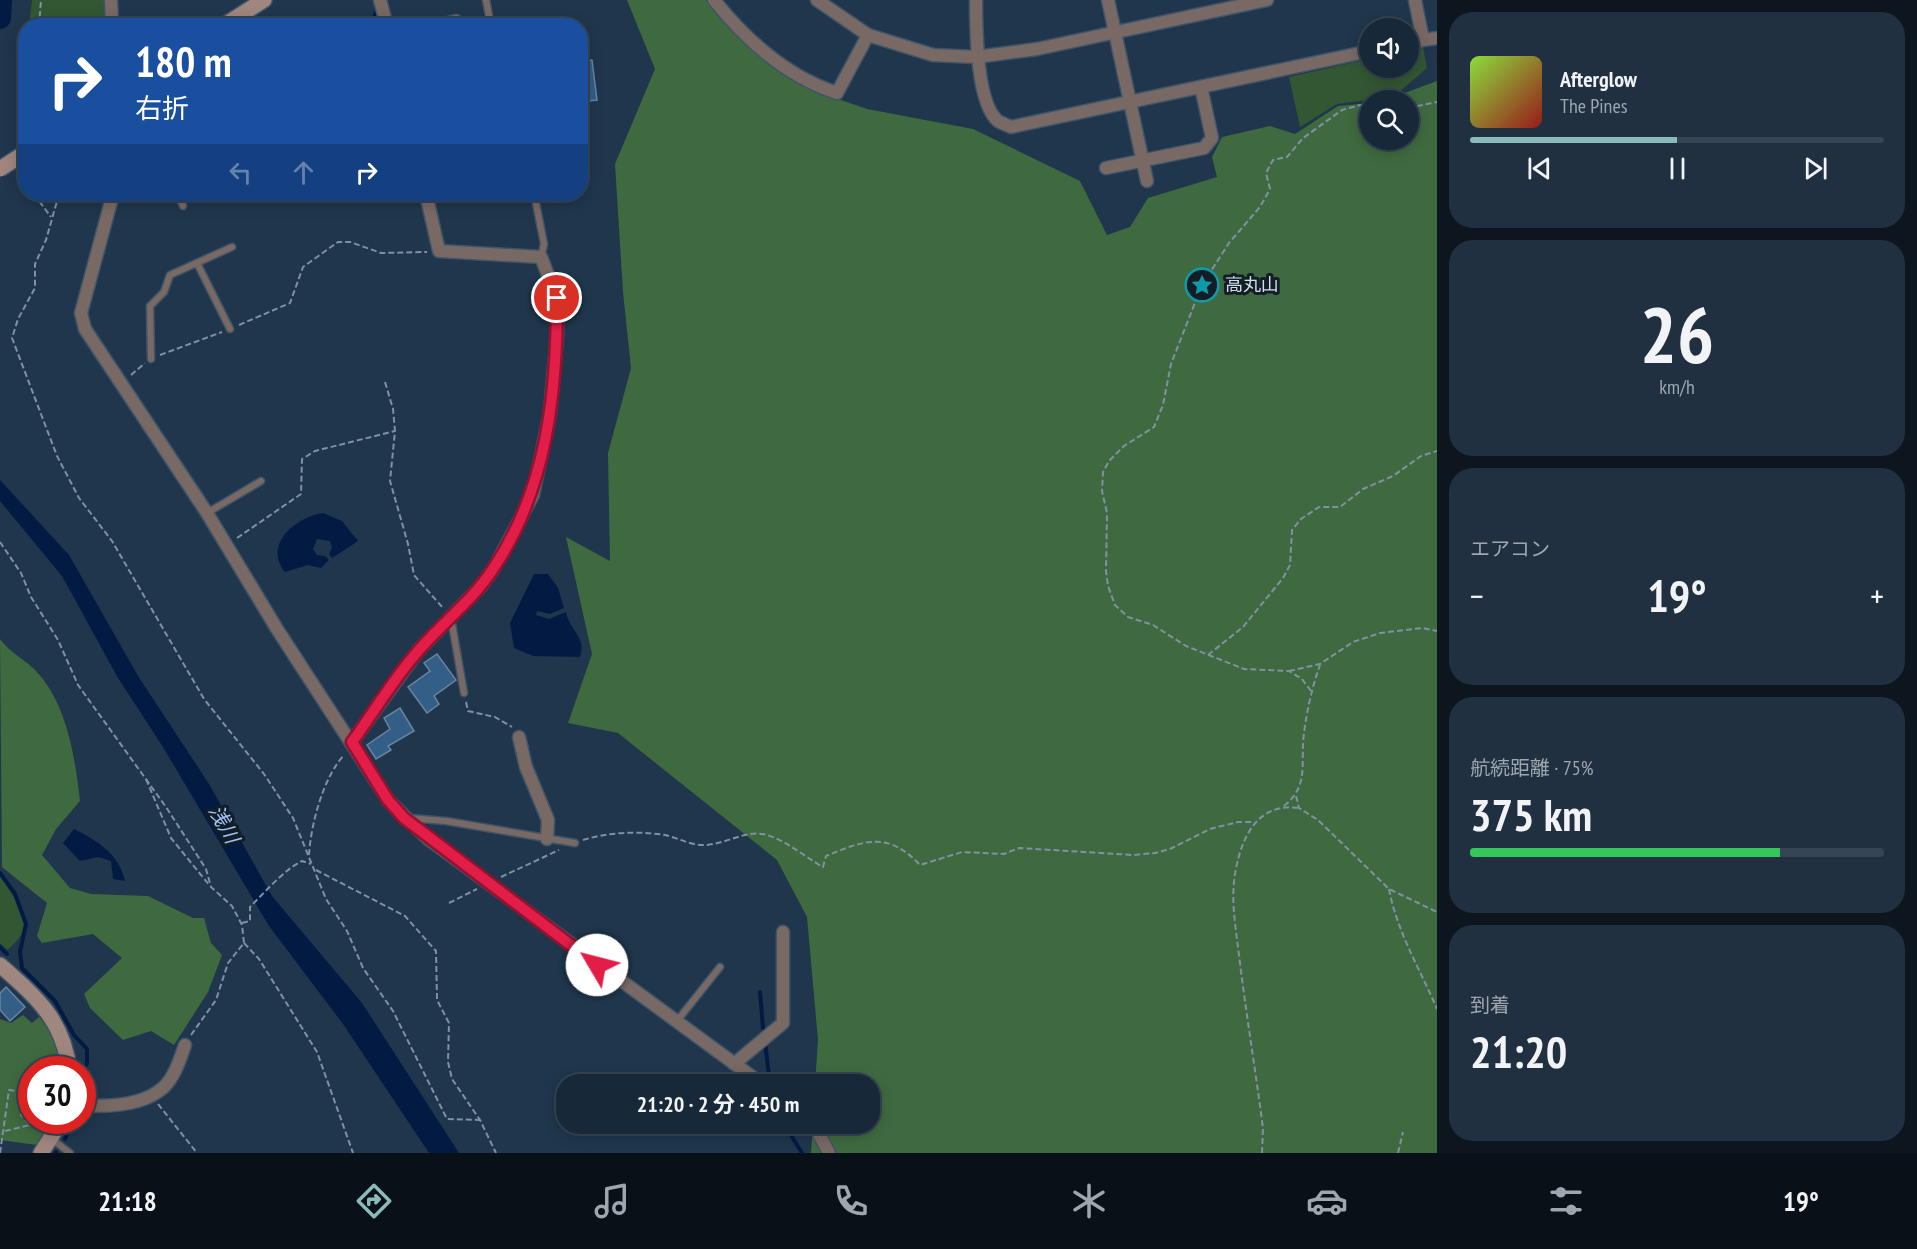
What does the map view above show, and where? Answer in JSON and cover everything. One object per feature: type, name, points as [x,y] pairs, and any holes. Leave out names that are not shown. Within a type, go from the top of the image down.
[{"type":"main road","points":[[236,18],[264,0]]},
{"type":"main road","points":[[0,169],[18,156]]},
{"type":"main road","points":[[0,965],[33,996],[56,1023],[63,1038],[66,1056]]},
{"type":"main road","points":[[41,1153],[54,1134]]},
{"type":"street","points":[[111,0],[112,18]]},
{"type":"street","points":[[714,0],[751,41],[778,62],[816,86],[837,93],[868,35]]},
{"type":"street","points":[[817,0],[868,35],[933,54],[976,57],[1016,53],[1267,0]]},
{"type":"street","points":[[976,0],[976,57],[990,109],[997,120],[1011,127],[1359,53]]},
{"type":"street","points":[[1108,0],[1147,181]]},
{"type":"street","points":[[1415,0],[1423,40]]},
{"type":"street","points":[[381,3],[385,18]]},
{"type":"street","points":[[1419,41],[1437,38]]},
{"type":"street","points":[[1106,168],[1204,148],[1212,138],[1202,87]]},
{"type":"street","points":[[110,201],[81,313],[82,321],[207,513],[277,629],[388,800],[404,818],[488,884],[748,1074]]},
{"type":"street","points":[[352,742],[418,651],[472,597],[494,568],[519,525],[539,474],[551,403],[557,336],[557,298],[541,257],[439,251],[428,201]]},
{"type":"street","points":[[519,737],[526,767],[548,820],[547,839]]},
{"type":"street","points":[[734,1064],[783,1023],[783,932]]},
{"type":"street","points":[[96,1106],[120,1105],[150,1095],[164,1087],[174,1074],[185,1045]]},
{"type":"street","points":[[819,1134],[829,1153]]},
{"type":"lane","points":[[486,0],[489,18]]},
{"type":"lane","points":[[181,201],[183,206]]},
{"type":"lane","points":[[536,203],[544,244],[541,257]]},
{"type":"lane","points":[[152,358],[150,306],[164,292],[170,275],[232,247]]},
{"type":"lane","points":[[197,263],[230,329]]},
{"type":"lane","points":[[207,513],[261,481]]},
{"type":"lane","points":[[451,617],[464,693]]},
{"type":"lane","points":[[404,818],[446,821],[575,843]]},
{"type":"lane","points":[[677,1022],[720,967]]},
{"type":"lane","points":[[51,1139],[70,1153]]},
{"type":"path","points":[[40,18],[41,0]]},
{"type":"path","points":[[1419,106],[1437,102]]},
{"type":"path","points":[[1359,105],[1342,110],[1303,138],[1287,157],[1273,160],[1266,173],[1270,189],[1260,207],[1229,243],[1202,285],[1171,364],[1163,405],[1154,427],[1124,446],[1109,461],[1103,472],[1102,491],[1107,513],[1108,586],[1115,604],[1128,616],[1153,625],[1186,646],[1244,669],[1289,671],[1320,664],[1353,642],[1380,633],[1422,628],[1437,631]]},
{"type":"path","points":[[39,201],[51,217]]},
{"type":"path","points":[[56,201],[46,240],[35,264],[35,288],[18,320],[12,339],[57,456],[79,498],[112,541],[204,699],[264,774],[293,818],[326,899],[347,932],[363,968],[393,1011],[447,1119],[480,1120]]},
{"type":"path","points":[[122,382],[152,358],[230,329],[290,303],[303,267],[338,242],[350,242],[381,253],[439,251]]},
{"type":"path","points":[[385,382],[393,409],[395,431],[390,481],[408,544],[414,575],[451,617]]},
{"type":"path","points":[[227,545],[301,494],[302,459],[315,451],[395,431]]},
{"type":"path","points":[[1208,655],[1243,627],[1283,578],[1290,565],[1292,530],[1301,519],[1319,507],[1340,507],[1363,489],[1393,476],[1420,456],[1437,451]]},
{"type":"path","points":[[0,542],[21,573],[31,597],[58,640],[78,685],[145,776],[206,869],[211,887]]},
{"type":"path","points":[[1262,1153],[1263,1128],[1233,916],[1235,874],[1254,822],[1262,814],[1284,806],[1296,796],[1301,783],[1304,735],[1311,691],[1320,664]]},
{"type":"path","points":[[1289,671],[1302,679],[1311,691]]},
{"type":"path","points":[[464,693],[468,711],[510,724],[519,737]]},
{"type":"path","points":[[309,858],[312,828],[328,778],[352,742]]},
{"type":"path","points":[[145,776],[171,838],[211,887],[232,906],[242,925],[243,942],[228,963],[216,1000],[185,1045]]},
{"type":"path","points":[[1296,796],[1299,808]]},
{"type":"path","points":[[1284,806],[1299,808],[1318,820],[1389,889],[1437,912]]},
{"type":"path","points":[[449,903],[575,843],[600,835],[631,833],[665,835],[703,846],[750,833],[767,835],[823,867],[826,856],[871,840],[904,849],[920,865],[962,852],[1004,854],[1019,848],[1133,855],[1170,849],[1210,829],[1239,822],[1254,822]]},
{"type":"path","points":[[242,925],[244,921],[250,921],[248,912],[288,868],[302,861],[311,864]]},
{"type":"path","points":[[316,870],[405,916],[436,951],[437,1000],[449,1023],[448,1062],[452,1079],[480,1120],[496,1153]]},
{"type":"path","points":[[1389,889],[1400,929],[1437,1010]]},
{"type":"path","points":[[243,942],[259,959],[317,1052],[353,1153]]},
{"type":"path","points":[[0,1153],[9,1090],[18,1092]]},
{"type":"path","points":[[167,1115],[197,1153]]},
{"type":"path","points":[[4,1132],[18,1128]]},
{"type":"path","points":[[1398,1153],[1403,1132]]},
{"type":"green space","points":[[32,0],[106,0],[107,18],[30,18]]},
{"type":"green space","points":[[627,0],[706,0],[746,44],[777,69],[809,89],[867,109],[973,129],[1080,181],[1107,235],[1130,227],[1148,198],[1217,177],[1212,157],[1222,137],[1270,126],[1295,134],[1338,106],[1359,104],[1359,150],[1419,150],[1419,90],[1413,90],[1437,81],[1437,1153],[811,1153],[812,1134],[880,1134],[880,1074],[816,1074],[818,1040],[807,917],[777,860],[618,733],[568,723],[592,654],[566,537],[610,561],[608,453],[631,368],[623,292],[615,164],[655,69]]},
{"type":"green space","points":[[1423,47],[1427,68],[1419,75],[1419,48]]},
{"type":"green space","points":[[1359,61],[1359,78],[1415,78],[1401,90],[1359,90],[1359,101],[1337,104],[1300,127],[1289,77]]},
{"type":"green space","points":[[0,639],[46,683],[62,714],[72,749],[80,801],[56,829],[42,855],[70,888],[91,894],[148,896],[193,918],[204,918],[211,943],[222,955],[208,992],[174,1045],[151,1031],[123,1040],[90,1008],[84,994],[122,958],[93,934],[42,943],[37,936],[47,903],[2,867]]},
{"type":"green space","points":[[0,876],[16,900],[24,921],[21,934],[7,950],[0,943]]},
{"type":"green space","points":[[23,1015],[32,1023],[39,1017],[48,1029],[58,1056],[18,1056],[18,1134],[44,1134],[37,1145],[0,1140],[0,1019],[11,1023]]},
{"type":"water","name":"浅川","points":[[0,480],[69,555],[138,676],[209,784],[272,896],[362,1003],[459,1153],[429,1153],[343,1024],[269,926],[163,747],[118,678],[62,576],[0,501]]},
{"type":"water","points":[[323,513],[342,521],[358,541],[332,558],[329,554],[332,548],[330,541],[317,539],[313,549],[317,555],[325,556],[329,560],[321,568],[308,565],[285,572],[279,562],[280,542],[293,526]]},
{"type":"water","points":[[534,574],[548,574],[558,588],[564,608],[550,614],[537,611],[536,615],[549,619],[566,612],[581,644],[580,657],[533,656],[514,648],[510,623]]},
{"type":"water","points":[[74,829],[91,838],[113,856],[125,881],[113,879],[111,861],[98,857],[80,861],[63,843]]},
{"type":"building","points":[[592,60],[597,100],[588,101],[588,61]]},
{"type":"building","points":[[437,654],[456,680],[434,696],[439,704],[427,713],[408,687],[430,671],[424,663]]},
{"type":"building","points":[[400,708],[414,731],[388,746],[391,750],[376,759],[367,745],[390,729],[384,718]]},
{"type":"building","points":[[6,987],[25,1007],[10,1021],[0,1010],[0,993]]},
{"type":"waterway","points":[[0,18],[1,0]]},
{"type":"waterway","points":[[374,18],[378,8]]},
{"type":"waterway","points":[[0,873],[15,894],[26,924],[20,952],[22,968],[55,1001],[74,1035],[87,1049],[87,1056]]},
{"type":"waterway","points":[[0,947],[7,954]]},
{"type":"waterway","points":[[760,992],[763,1028]]},
{"type":"waterway","points":[[765,1042],[769,1074]]},
{"type":"waterway","points":[[65,1139],[67,1134]]},
{"type":"waterway","points":[[790,1134],[802,1153]]},
{"type":"place","name":"高丸山","points":[[1202,285]]},
{"type":"route","points":[[557,298],[556,365],[550,413],[539,474],[519,525],[481,586],[418,651],[352,742],[388,800],[404,818],[427,838],[597,965]]}]
